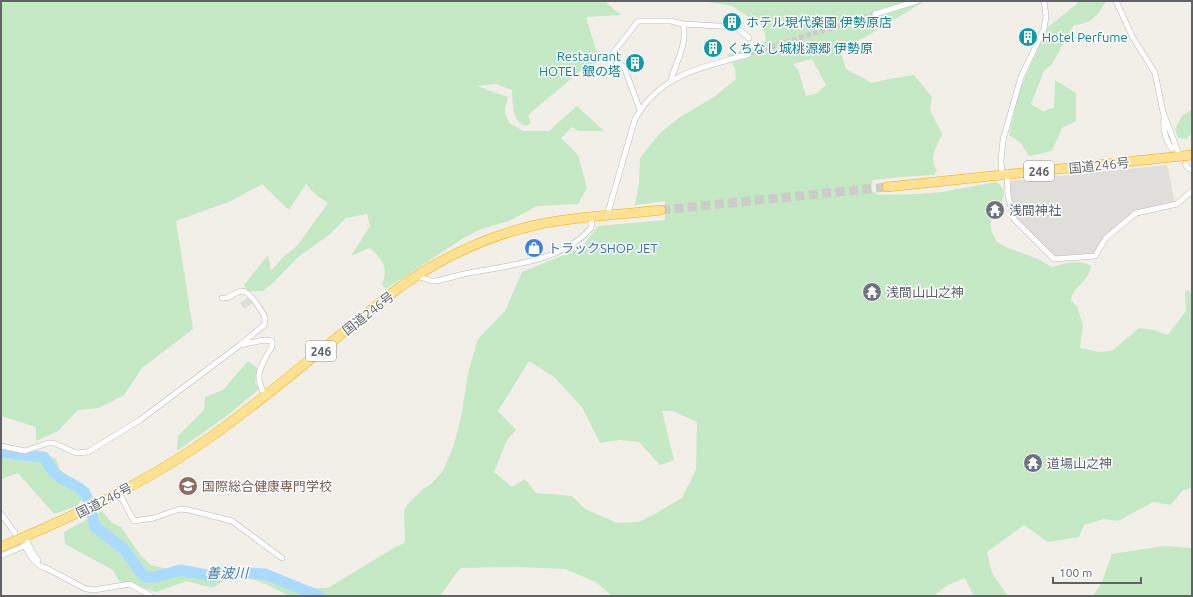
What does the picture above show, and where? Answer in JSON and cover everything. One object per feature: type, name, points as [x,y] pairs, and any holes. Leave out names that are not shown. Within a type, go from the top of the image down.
[{"type":"highway","name":"国道246号","points":[[887,187],[1188,158]]},
{"type":"highway","name":"国道246号","points":[[1,547],[24,543],[148,477],[202,443],[265,396],[416,276],[451,256],[485,240],[512,231],[551,222],[661,210]]},
{"type":"street","points":[[875,14],[917,1]]},
{"type":"street","points":[[1044,1],[1046,16],[1044,29],[1021,78],[1003,140],[1001,160],[1014,219],[1054,258],[1095,256],[1106,238],[1136,213],[1177,204],[1192,191]]},
{"type":"street","points":[[1116,1],[1132,36],[1155,73],[1164,115],[1188,158],[1188,168],[1192,170]]},
{"type":"street","points":[[640,110],[626,71],[621,65],[610,57],[638,21],[671,20],[683,24],[736,27],[749,38]]},
{"type":"street","points":[[671,80],[683,44],[683,24]]},
{"type":"street","points":[[607,216],[631,130],[640,110],[660,88],[671,80],[695,70],[749,54]]},
{"type":"street","points":[[1164,115],[1163,122],[1168,143],[1172,149]]},
{"type":"street","points":[[416,276],[431,281],[436,281],[469,273],[503,268],[537,259],[567,247],[579,238],[591,228],[592,217]]},
{"type":"street","points":[[1,446],[25,451],[48,443],[54,443],[76,453],[88,452],[140,420],[240,345],[264,325],[264,316],[250,295],[245,292],[240,292],[226,299],[222,298]]},
{"type":"street","points":[[240,345],[264,340],[272,341],[272,346],[261,368],[258,378],[265,396]]},
{"type":"street","points":[[119,493],[134,521],[154,518],[180,509],[189,510],[232,521],[282,558]]},
{"type":"street","points":[[1,514],[15,533]]},
{"type":"street","points":[[1,556],[24,543]]},
{"type":"street","points":[[24,543],[46,568],[86,589],[94,590],[130,584],[151,596]]},
{"type":"street","points":[[24,543],[36,564],[41,568],[46,568]]},
{"type":"shaded area","points":[[1167,165],[1175,203],[1135,212],[1112,229],[1103,238],[1095,252],[1092,254],[1055,256],[1016,219],[1010,193],[1011,181]]},
{"type":"shaded area","points":[[248,297],[253,303],[244,309],[240,303]]},
{"type":"green space","points":[[1,1],[604,1],[621,15],[586,17],[596,50],[603,59],[583,69],[535,109],[528,116],[531,123],[527,126],[518,121],[515,117],[512,90],[495,84],[477,86],[508,97],[505,113],[509,123],[523,131],[549,131],[577,106],[604,131],[578,131],[572,127],[561,138],[578,155],[587,188],[578,204],[537,206],[509,221],[484,228],[465,237],[386,289],[382,284],[385,273],[383,263],[378,255],[369,248],[351,256],[370,226],[367,214],[346,218],[329,235],[298,257],[274,282],[263,291],[248,291],[244,285],[268,255],[271,271],[282,258],[297,246],[328,203],[316,195],[306,184],[289,210],[262,184],[231,201],[176,221],[193,329],[142,368],[124,395],[99,408],[78,410],[58,431],[36,441],[36,427],[1,416]]},
{"type":"green space","points":[[703,1],[925,1],[840,51],[846,69],[872,83],[914,75],[932,97],[930,110],[942,134],[933,157],[934,166],[937,170],[934,175],[873,180],[870,190],[879,195],[919,194],[942,192],[996,182],[1002,187],[1004,194],[1001,204],[990,208],[991,230],[996,241],[1008,248],[1038,259],[1052,267],[1077,262],[1091,266],[1085,280],[1075,291],[1071,300],[1077,306],[1083,326],[1080,348],[1098,352],[1112,351],[1139,328],[1154,330],[1168,335],[1186,311],[1185,292],[1187,290],[1192,293],[1192,487],[1182,491],[1171,505],[1153,502],[1118,521],[1104,519],[1084,525],[1079,537],[1048,542],[1024,525],[987,552],[992,573],[1008,596],[974,596],[965,578],[946,586],[936,594],[936,596],[612,596],[596,582],[565,569],[517,567],[460,568],[440,596],[289,596],[270,586],[245,576],[223,581],[212,588],[187,581],[156,592],[119,581],[113,570],[65,544],[64,532],[102,511],[112,523],[121,527],[141,556],[151,565],[167,569],[187,567],[210,570],[220,565],[243,568],[309,588],[328,588],[397,546],[403,544],[405,540],[404,512],[407,505],[443,471],[454,445],[462,413],[468,373],[478,339],[505,311],[522,272],[581,248],[598,226],[665,220],[665,201],[635,205],[639,183],[640,158],[660,133],[680,117],[714,97],[736,79],[735,69],[728,54],[761,46],[766,39],[763,26],[732,6]],"holes":[[[812,59],[826,85],[817,93],[806,96],[798,69],[793,64]],[[529,361],[554,377],[582,407],[600,443],[620,440],[639,442],[660,465],[674,460],[662,411],[673,411],[697,422],[696,470],[682,498],[639,522],[617,523],[585,509],[572,496],[536,493],[525,479],[512,487],[494,472],[507,440],[516,430],[498,411]]]},
{"type":"green space","points":[[1077,1],[1106,1],[1097,15],[1090,21],[1074,25],[1052,64],[1044,71],[1031,104],[1044,112],[1048,109],[1054,108],[1055,80],[1076,93],[1076,121],[1062,128],[1052,151],[1029,156],[1021,143],[1009,135],[1019,91],[1048,27],[1078,3]]},
{"type":"green space","points":[[1192,109],[1192,133],[1186,139],[1178,138],[1175,129],[1182,116]]},
{"type":"green space","points":[[248,361],[257,368],[255,383],[259,389],[228,415],[177,451],[178,436],[204,410],[205,397],[223,390]]},
{"type":"green space","points":[[1,445],[19,457],[39,451],[56,459],[60,470],[90,489],[77,506],[54,514],[18,473],[1,479]]},
{"type":"green space","points":[[1164,546],[1192,548],[1192,596],[1093,596],[1102,582],[1112,554]]},
{"type":"waterway","name":"善波川","points":[[1,451],[44,457],[55,473],[83,491],[88,500]]},
{"type":"waterway","name":"善波川","points":[[92,515],[95,527],[124,549],[142,574],[146,577],[156,577],[180,570],[212,576],[232,572],[265,574],[319,596]]},
{"type":"tunnel","points":[[749,54],[875,14]]},
{"type":"tunnel","points":[[661,210],[887,187]]},
{"type":"place","name":"ホテル現代楽園 伊勢原店","points":[[732,22]]},
{"type":"place","name":"Hotel Perfume","points":[[1028,37]]},
{"type":"place","name":"くちなし城桃源郷 伊勢原","points":[[713,48]]},
{"type":"place","name":"Restaurant HOTEL 銀の塔","points":[[635,63]]},
{"type":"place","name":"浅間神社","points":[[995,210]]},
{"type":"place","name":"トラックSHOP JET","points":[[534,248]]},
{"type":"place","name":"浅間山山之神","points":[[872,292]]},
{"type":"place","name":"道場山之神","points":[[1033,463]]},
{"type":"place","name":"国際総合健康専門学校","points":[[188,486]]}]
